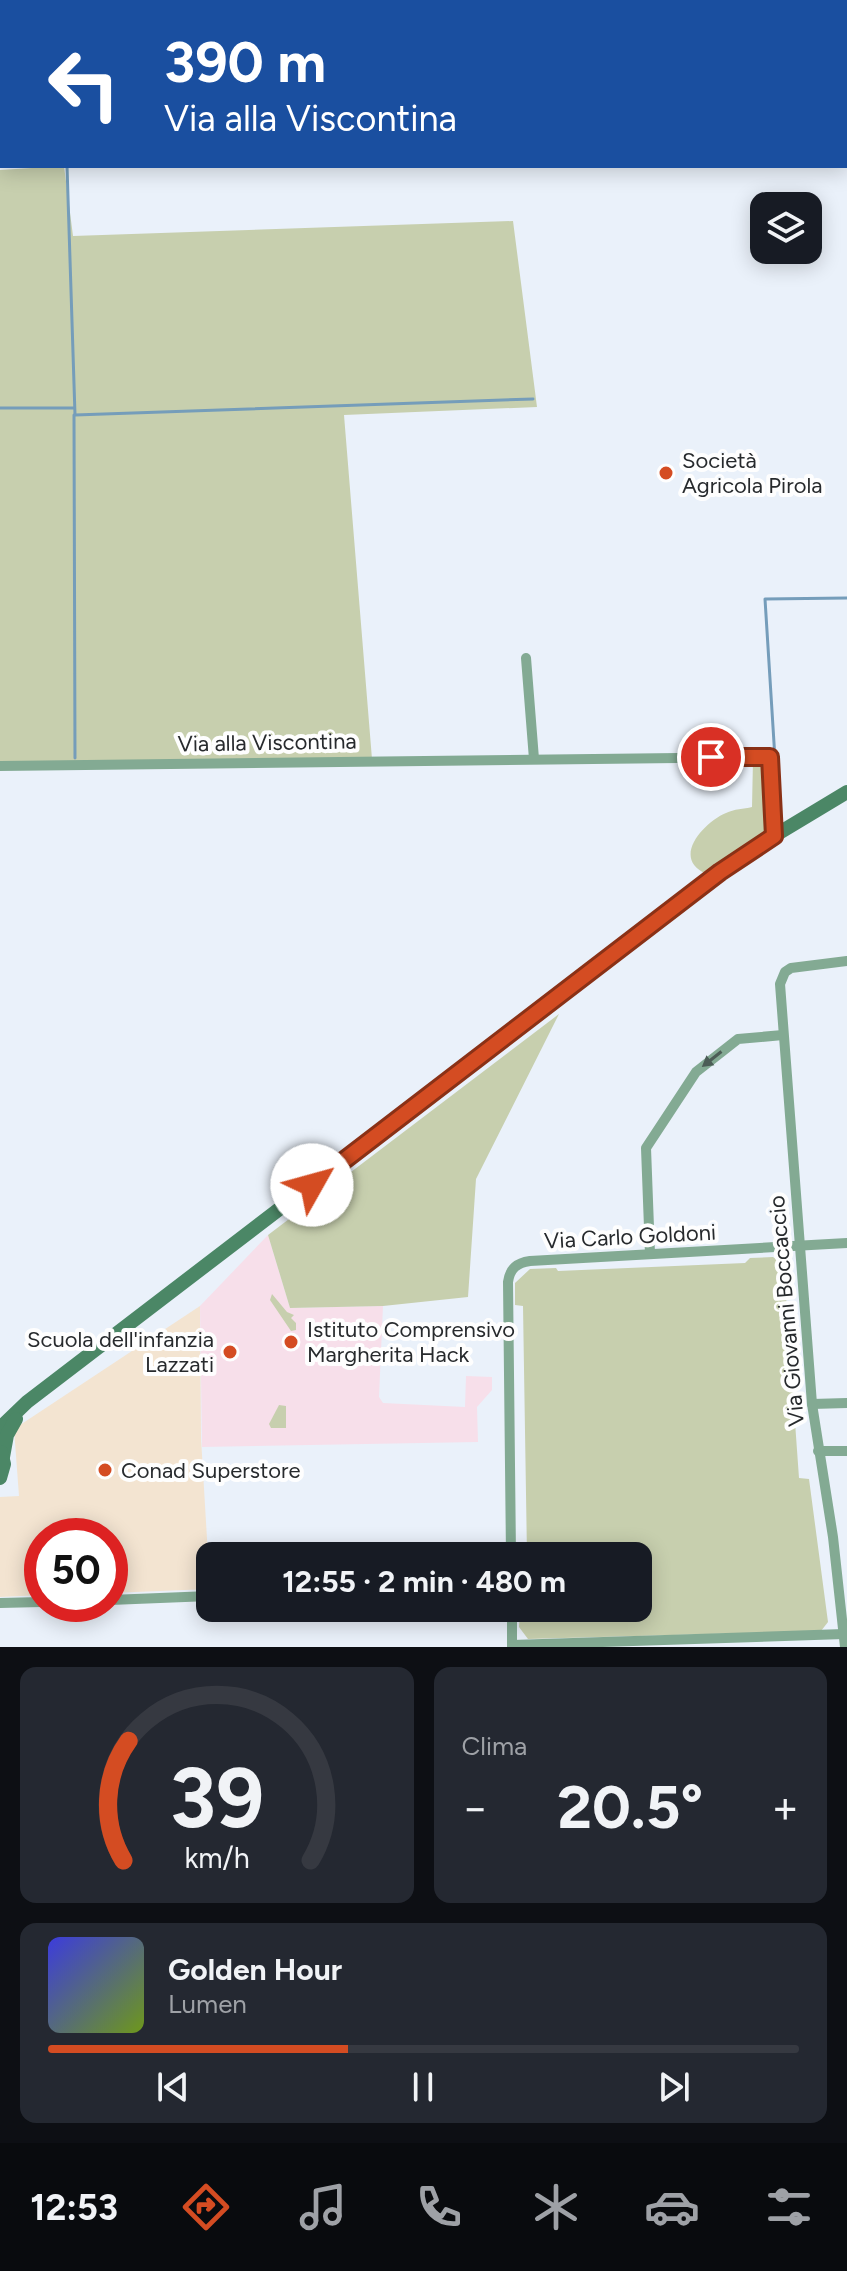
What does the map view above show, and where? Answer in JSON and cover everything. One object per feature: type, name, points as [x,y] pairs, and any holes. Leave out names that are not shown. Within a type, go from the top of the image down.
[{"type":"main road","points":[[0,1428],[27,1402],[720,872],[847,792]]},
{"type":"main road","points":[[0,1478],[3,1469],[1,1454],[7,1435],[27,1402]]},
{"type":"street","points":[[526,658],[534,759]]},
{"type":"street","name":"Via alla Viscontina","points":[[0,766],[770,757],[774,836]]},
{"type":"street","name":"Via Giovanni Boccaccio","points":[[845,1647],[833,1537],[812,1404],[780,984],[785,972],[796,966],[847,961]]},
{"type":"street","points":[[650,1254],[646,1148],[696,1072],[738,1039],[783,1035]]},
{"type":"street","name":"Via Carlo Goldoni","points":[[511,1542],[508,1282],[516,1265],[530,1261],[847,1243]]},
{"type":"street","points":[[812,1404],[847,1403]]},
{"type":"street","points":[[818,1451],[847,1451]]},
{"type":"street","points":[[128,1599],[196,1597]]},
{"type":"street","points":[[0,1603],[24,1602]]},
{"type":"street","points":[[512,1622],[512,1646],[844,1634]]},
{"type":"shaded area","name":"Istituto Comprensivo Margherita Hack","points":[[268,1235],[290,1308],[383,1306],[379,1397],[383,1403],[465,1407],[466,1376],[492,1377],[492,1390],[477,1407],[478,1442],[202,1447],[200,1306]]},
{"type":"shaded area","points":[[200,1306],[201,1438],[207,1542],[196,1542],[196,1590],[128,1592],[128,1518],[24,1518],[24,1596],[0,1597],[0,1497],[19,1496],[14,1429]]},
{"type":"green space","points":[[64,168],[73,236],[513,221],[537,407],[344,415],[372,759],[0,762],[0,170]]},
{"type":"green space","points":[[753,759],[769,759],[769,829],[707,874],[696,867],[691,859],[694,841],[717,818],[752,807]]},
{"type":"green space","points":[[559,1014],[476,1179],[468,1297],[383,1306],[290,1308],[268,1235]]},
{"type":"green space","points":[[773,1257],[792,1271],[793,1293],[786,1296],[799,1478],[809,1479],[828,1622],[821,1631],[528,1639],[519,1627],[519,1622],[652,1622],[652,1542],[527,1542],[523,1306],[515,1305],[515,1283],[530,1269],[556,1268],[558,1271],[745,1263],[750,1258]]},
{"type":"green space","points":[[272,1294],[287,1312],[294,1315],[291,1318],[296,1323],[296,1330],[291,1331],[270,1300]]},
{"type":"green space","points":[[279,1405],[286,1406],[286,1428],[271,1428],[269,1424]]},
{"type":"waterway","points":[[67,168],[75,415],[533,399]]},
{"type":"waterway","points":[[0,408],[74,408]]},
{"type":"waterway","points":[[74,415],[75,758]]},
{"type":"waterway","points":[[775,759],[765,599],[847,598]]},
{"type":"place","name":"Società Agricola Pirola","points":[[666,473]]},
{"type":"place","name":"Istituto Comprensivo Margherita Hack","points":[[291,1342]]},
{"type":"place","name":"Scuola dell'infanzia Lazzati","points":[[230,1352]]},
{"type":"place","name":"Conad Superstore","points":[[105,1470]]},
{"type":"route","points":[[312,1185],[720,872],[774,836],[770,757],[711,757]]}]
